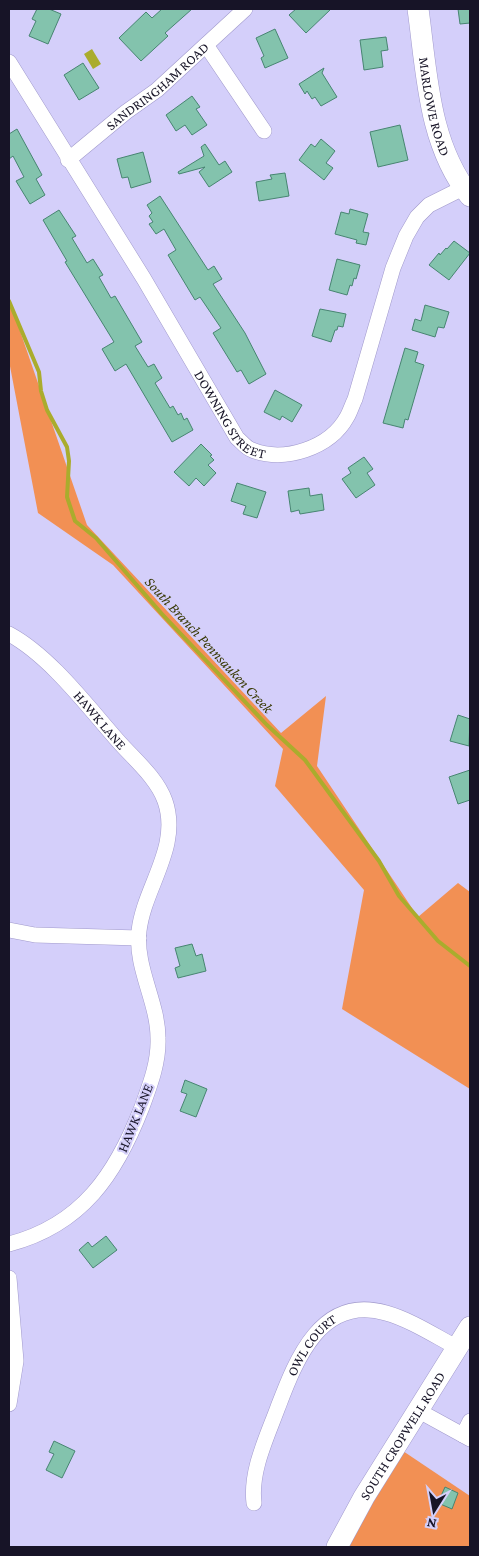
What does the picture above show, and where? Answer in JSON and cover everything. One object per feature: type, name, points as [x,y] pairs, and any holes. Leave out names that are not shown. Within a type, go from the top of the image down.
[{"type":"street","name":"SANDRINGHAM ROAD","points":[[68,160],[126,112],[157,90],[245,9]]},
{"type":"street","name":"MARLOWE ROAD","points":[[418,9],[438,140],[448,164],[467,192]]},
{"type":"street","points":[[206,45],[264,131]]},
{"type":"street","name":"DOWNING STREET","points":[[9,62],[68,160],[144,279],[237,438],[250,450],[270,455],[295,453],[316,446],[336,432],[347,418],[354,399],[393,268],[406,236],[417,217],[429,205],[467,192]]},
{"type":"street","name":"HAWK LANE","points":[[9,634],[34,652],[81,698],[148,776],[164,800],[168,814],[167,844],[142,917],[138,938],[140,960],[156,1019],[158,1053],[155,1070],[129,1139],[102,1184],[79,1208],[50,1228],[9,1244]]},
{"type":"street","points":[[9,930],[35,935],[138,938]]},
{"type":"street","points":[[9,1278],[16,1361],[9,1404]]},
{"type":"street","name":"OWL COURT","points":[[254,1502],[254,1479],[273,1421],[299,1356],[318,1330],[343,1314],[372,1310],[397,1316],[458,1348]]},
{"type":"street","name":"SOUTH CROPWELL ROAD","points":[[337,1547],[364,1497],[470,1328]]},
{"type":"street","points":[[419,1411],[466,1437],[470,1421]]},
{"type":"shaded area","points":[[92,49],[101,64],[93,69],[84,54]]},
{"type":"shaded area","points":[[9,299],[87,525],[281,733],[326,696],[317,766],[418,917],[458,883],[470,892],[470,1089],[342,1009],[364,890],[275,786],[283,749],[113,565],[38,513],[9,361]]},
{"type":"shaded area","points":[[397,1447],[470,1496],[470,1547],[337,1547]]},
{"type":"building","points":[[37,9],[49,9],[61,14],[48,44],[29,36],[36,21],[32,19]]},
{"type":"building","points":[[162,9],[192,9],[165,33],[168,36],[141,61],[119,38],[146,12],[152,18]]},
{"type":"building","points":[[296,9],[331,9],[306,33],[289,15]]},
{"type":"building","points":[[458,9],[470,9],[470,23],[460,24]]},
{"type":"building","points":[[275,29],[288,58],[265,68],[261,58],[264,56],[256,38]]},
{"type":"building","points":[[386,37],[388,50],[381,51],[383,67],[364,70],[360,40]]},
{"type":"building","points":[[83,63],[99,88],[79,100],[64,75]]},
{"type":"building","points":[[324,68],[322,73],[337,97],[321,106],[315,97],[312,99],[307,91],[305,94],[299,84]]},
{"type":"building","points":[[192,96],[200,107],[196,109],[207,125],[192,135],[185,125],[176,131],[166,115]]},
{"type":"building","points":[[400,125],[408,160],[378,167],[370,132]]},
{"type":"building","points":[[17,129],[42,175],[36,179],[45,195],[30,204],[16,181],[24,177],[13,156],[9,159],[9,134]]},
{"type":"building","points":[[321,139],[335,151],[326,163],[333,168],[324,180],[299,160],[311,144],[315,147]]},
{"type":"building","points":[[205,144],[219,165],[225,161],[232,172],[209,187],[199,172],[205,167],[179,174],[178,172],[204,156],[201,147]]},
{"type":"building","points":[[143,152],[151,182],[131,188],[128,177],[122,178],[117,159]]},
{"type":"building","points":[[285,173],[289,196],[259,201],[256,182],[272,179],[270,175]]},
{"type":"building","points":[[160,196],[208,270],[214,266],[222,279],[213,284],[245,333],[266,374],[249,384],[241,370],[237,372],[213,333],[221,328],[200,297],[195,300],[168,255],[176,250],[164,229],[156,234],[149,224],[153,222],[149,216],[152,213],[147,205]]},
{"type":"building","points":[[350,209],[368,214],[363,232],[369,233],[366,245],[356,243],[357,240],[335,234],[341,212],[349,214]]},
{"type":"building","points":[[59,210],[76,236],[72,238],[87,263],[93,259],[103,275],[99,277],[111,298],[115,296],[142,342],[135,346],[148,367],[154,364],[162,378],[155,383],[170,408],[173,406],[178,415],[181,413],[184,420],[187,418],[193,430],[172,442],[126,364],[115,371],[102,349],[114,342],[65,262],[67,261],[43,220]]},
{"type":"building","points":[[454,241],[470,253],[449,280],[429,265],[439,253],[440,255]]},
{"type":"building","points":[[337,259],[360,265],[356,279],[354,278],[352,286],[350,285],[347,295],[329,290]]},
{"type":"building","points":[[425,305],[449,312],[444,328],[438,327],[435,337],[412,330],[415,319],[421,321]]},
{"type":"building","points":[[320,309],[346,314],[343,327],[338,326],[331,342],[312,336]]},
{"type":"building","points":[[405,348],[418,352],[415,362],[424,365],[408,420],[405,419],[403,428],[383,423]]},
{"type":"building","points":[[275,390],[302,405],[292,422],[282,416],[280,420],[264,412]]},
{"type":"building","points":[[201,444],[212,455],[210,456],[214,460],[208,465],[216,473],[204,486],[196,478],[189,486],[174,472]]},
{"type":"building","points":[[364,457],[373,469],[367,473],[375,485],[356,498],[342,479],[351,473],[348,468]]},
{"type":"building","points":[[237,483],[266,492],[257,518],[243,514],[246,506],[231,501]]},
{"type":"building","points":[[309,488],[310,496],[322,494],[324,510],[300,514],[299,510],[291,512],[288,491]]},
{"type":"building","points":[[458,715],[470,719],[469,746],[450,741]]},
{"type":"building","points":[[470,770],[470,800],[458,804],[449,777]]},
{"type":"building","points":[[192,944],[196,956],[202,954],[206,971],[178,978],[175,968],[180,966],[175,948]]},
{"type":"building","points":[[185,1080],[207,1089],[196,1117],[180,1111],[187,1094],[181,1092]]},
{"type":"building","points":[[106,1236],[117,1250],[93,1268],[79,1250],[88,1242],[92,1247]]},
{"type":"building","points":[[54,1441],[75,1451],[62,1478],[46,1470],[54,1454],[49,1452]]},
{"type":"building","points":[[445,1487],[458,1493],[452,1509],[438,1503]]},
{"type":"waterway","name":"South Branch Pennsauken Creek","points":[[9,301],[39,372],[41,391],[47,410],[67,447],[69,461],[67,497],[75,521],[96,538],[162,614],[267,725],[305,760],[379,861],[399,896],[438,941],[470,966]]}]
